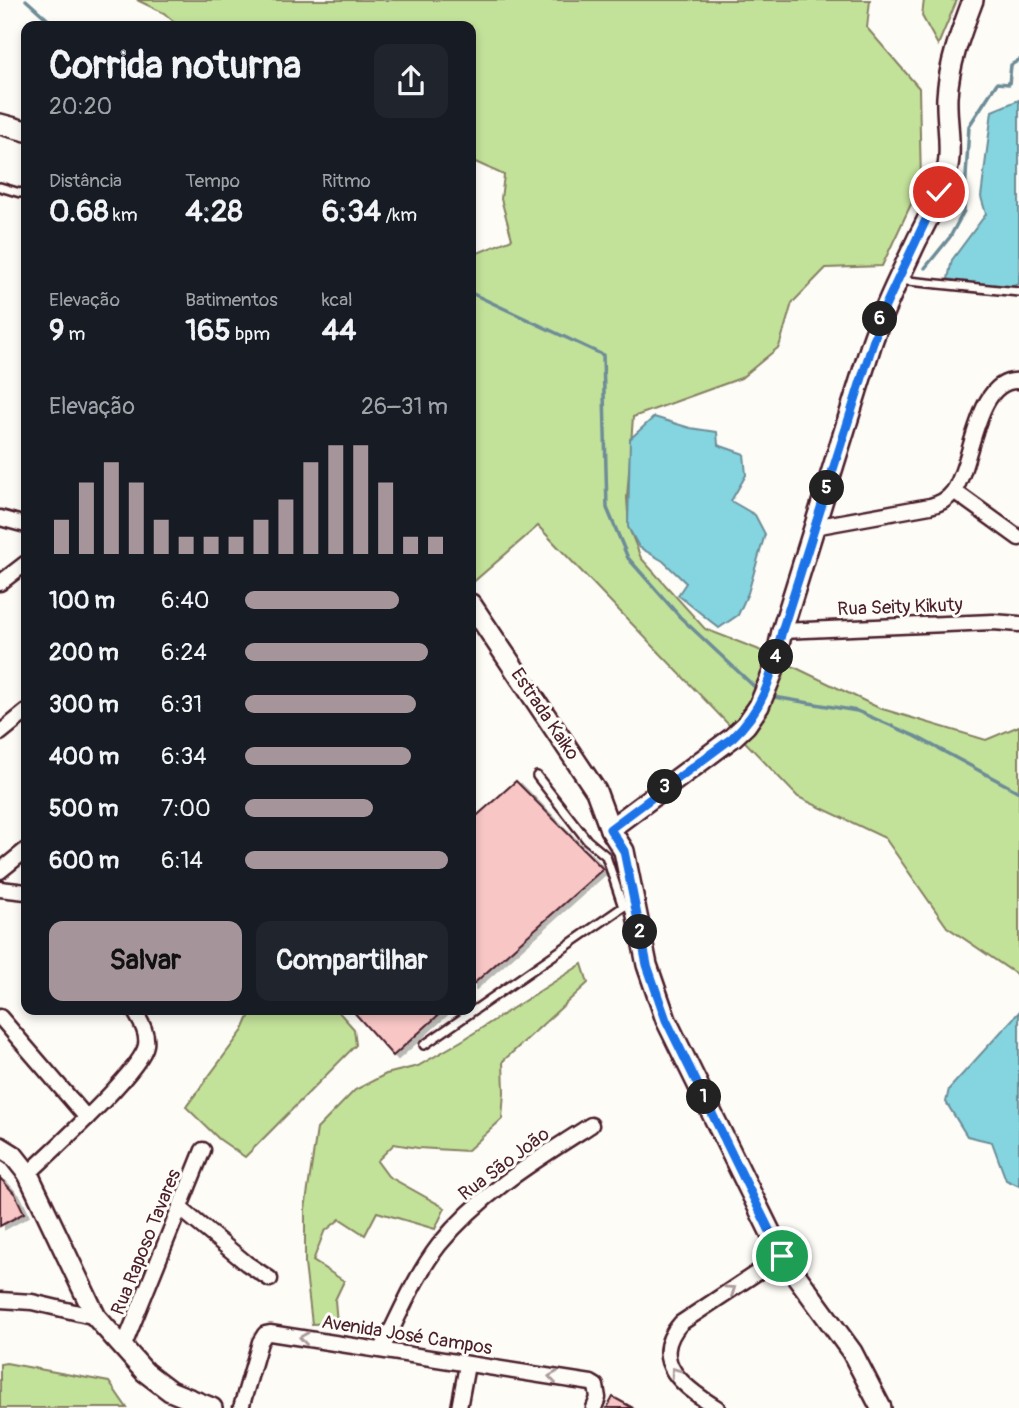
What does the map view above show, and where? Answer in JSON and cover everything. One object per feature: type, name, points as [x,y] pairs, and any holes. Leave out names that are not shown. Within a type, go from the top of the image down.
[{"type":"street","points":[[610,829],[732,738],[746,725],[768,689],[782,631],[872,342],[883,311],[928,219],[947,168],[950,136],[947,98],[950,72],[973,0]]},
{"type":"street","points":[[0,124],[21,130]]},
{"type":"street","points":[[814,527],[930,506],[943,501],[954,491],[990,396],[1001,385],[1011,380],[1019,381]]},
{"type":"street","points":[[954,491],[1019,538]]},
{"type":"street","points":[[0,518],[21,524]]},
{"type":"street","points":[[0,583],[21,567]]},
{"type":"street","name":"Estrada Kaiko","points":[[476,611],[596,791],[610,829],[624,851],[628,903],[666,1020],[782,1256],[852,1352],[881,1408]]},
{"type":"street","name":"Rua Seity Kikuty","points":[[782,631],[993,622],[1019,624]]},
{"type":"street","points":[[0,733],[21,716]]},
{"type":"street","points":[[0,871],[21,858]]},
{"type":"street","points":[[0,889],[21,891]]},
{"type":"street","points":[[28,1174],[87,1118],[142,1057],[146,1047],[144,1028],[137,1015]]},
{"type":"street","points":[[0,1017],[87,1118]]},
{"type":"street","name":"Rua São João","points":[[383,1349],[417,1279],[439,1245],[479,1202],[527,1166],[591,1125]]},
{"type":"street","points":[[0,1147],[13,1155],[28,1174],[96,1317],[145,1372],[170,1391],[212,1408]]},
{"type":"street","name":"Rua Raposo Tavares","points":[[123,1348],[203,1150]]},
{"type":"street","points":[[181,1209],[238,1257],[270,1279]]},
{"type":"street","points":[[717,1408],[674,1374],[668,1362],[671,1335],[681,1323],[782,1256]]},
{"type":"street","points":[[0,1300],[32,1302],[96,1317]]},
{"type":"street","name":"Avenida José Campos","points":[[241,1408],[260,1342],[265,1334],[383,1349],[467,1365],[591,1383],[598,1391],[594,1408]]},
{"type":"street","points":[[459,1408],[467,1365]]},
{"type":"lane","points":[[0,187],[21,193]]},
{"type":"lane","points":[[898,280],[1019,292]]},
{"type":"lane","points":[[476,1009],[628,903],[606,856],[587,840],[537,776]]},
{"type":"lane","points":[[424,1045],[467,1015]]},
{"type":"green space","points":[[137,0],[870,0],[867,28],[919,88],[921,183],[882,266],[826,268],[792,303],[779,347],[741,378],[633,417],[627,498],[629,528],[641,558],[705,629],[757,649],[879,708],[986,740],[1019,726],[1019,976],[947,927],[885,838],[798,797],[538,526],[476,580],[476,252],[512,239],[501,199],[504,175],[476,162],[476,21],[173,21],[164,13]]},
{"type":"green space","points":[[924,0],[957,0],[938,45],[922,16]]},
{"type":"green space","points":[[582,964],[588,983],[503,1061],[502,1119],[467,1151],[394,1144],[377,1161],[388,1176],[445,1208],[435,1229],[377,1212],[365,1235],[340,1219],[324,1232],[313,1261],[344,1281],[335,1300],[337,1323],[312,1324],[305,1264],[305,1209],[317,1129],[355,1090],[386,1074],[418,1066]]},
{"type":"green space","points":[[250,1015],[341,1015],[354,1029],[356,1045],[245,1157],[219,1139],[186,1107],[243,1030]]},
{"type":"green space","points":[[0,1364],[109,1382],[127,1408],[0,1408]]},
{"type":"water","points":[[1019,100],[1019,284],[1002,288],[948,279],[952,260],[986,214],[981,197],[992,111]]},
{"type":"water","points":[[654,417],[690,428],[717,432],[718,445],[744,454],[746,475],[731,501],[755,515],[765,534],[748,593],[738,615],[719,628],[678,595],[686,583],[663,561],[639,547],[628,527],[630,439]]},
{"type":"water","points":[[1019,1012],[1019,1186],[1006,1180],[992,1142],[967,1136],[946,1102],[949,1089]]},
{"type":"building","points":[[516,781],[603,869],[476,982],[476,817]]},
{"type":"building","points":[[356,1015],[438,1015],[393,1056]]},
{"type":"building","points":[[0,1178],[15,1194],[24,1213],[0,1226]]},
{"type":"building","points":[[613,1397],[633,1408],[607,1408]]},
{"type":"waterway","points":[[26,0],[49,21]]},
{"type":"waterway","points":[[925,268],[950,237],[964,211],[969,126],[997,83],[1009,84],[1011,65],[1019,60]]},
{"type":"waterway","points":[[476,295],[603,355],[607,508],[628,558],[680,617],[759,691]]},
{"type":"waterway","points":[[768,696],[857,711],[915,736],[1019,792]]},
{"type":"route","points":[[782,1256],[666,1020],[647,965],[624,851],[610,829],[732,738],[752,717],[768,689],[782,631],[872,342],[883,311],[939,192]]}]
